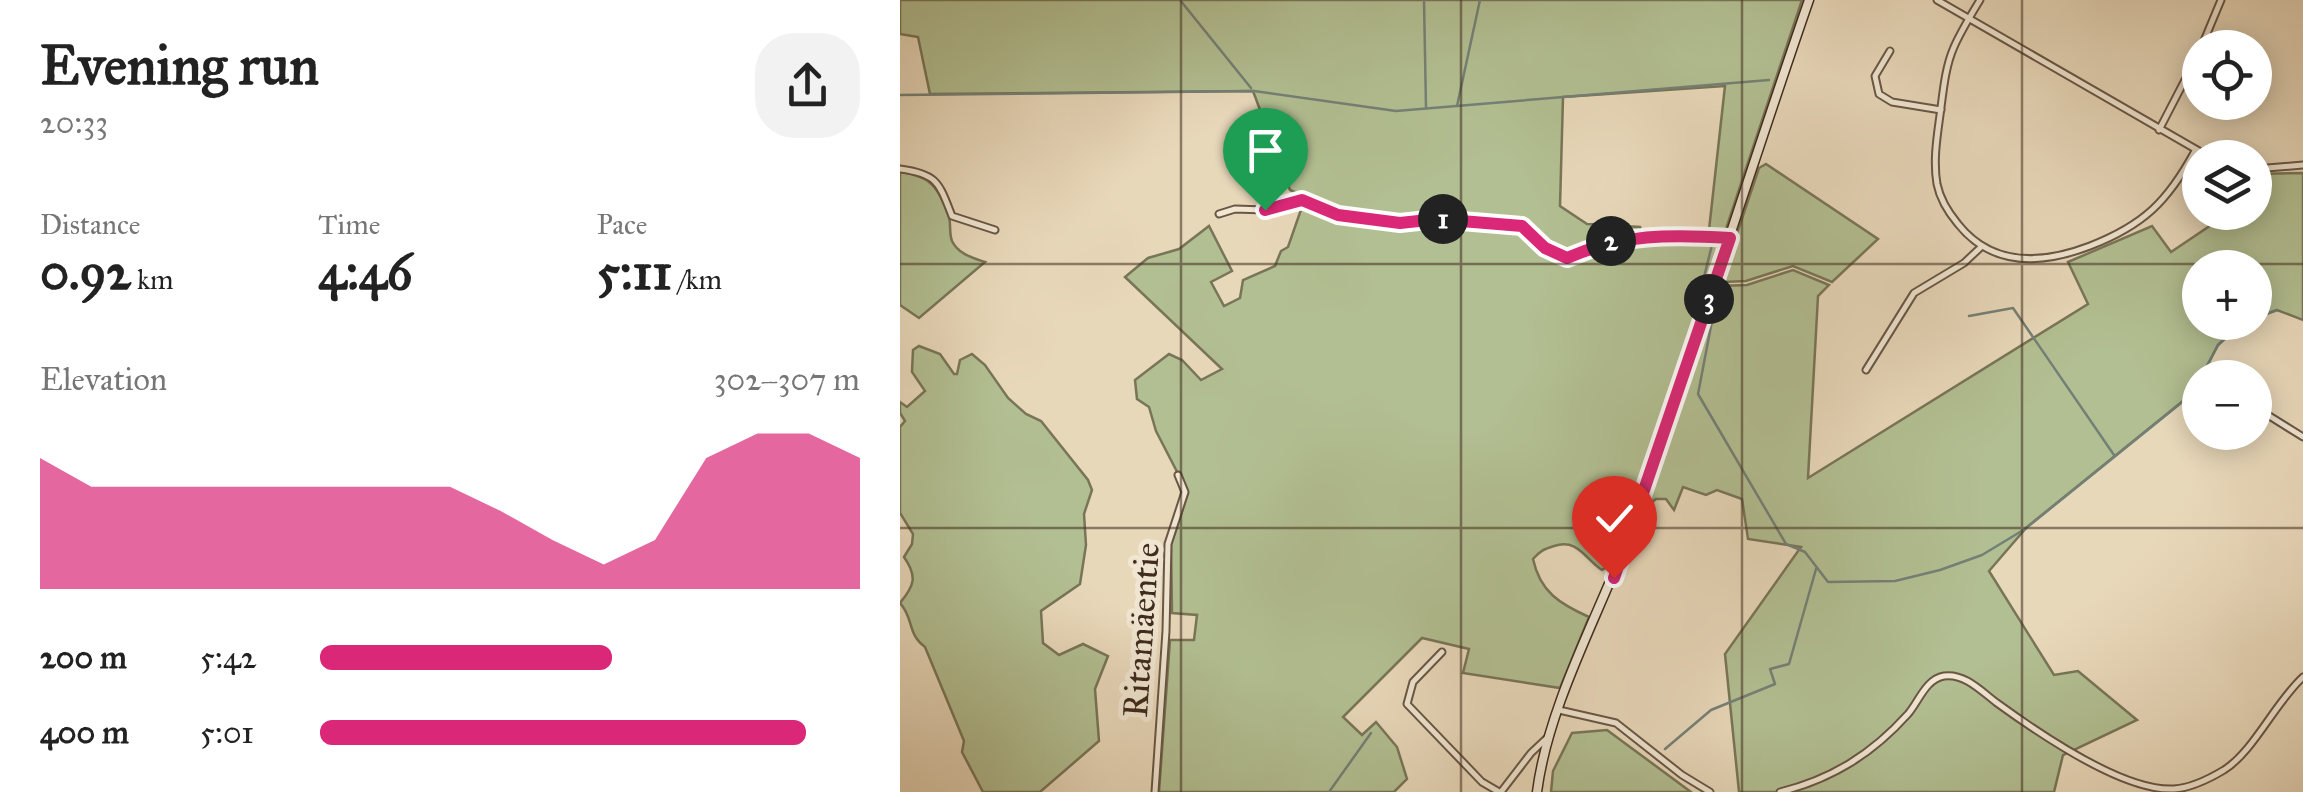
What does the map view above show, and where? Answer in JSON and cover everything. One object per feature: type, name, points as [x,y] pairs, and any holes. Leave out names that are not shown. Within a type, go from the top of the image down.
[{"type":"main road","points":[[1537,792],[1558,710],[1626,544],[1809,0]]},
{"type":"street","points":[[1938,0],[2182,143]]},
{"type":"street","points":[[1980,0],[1953,49],[1935,161],[1938,189],[1949,213],[1981,248],[2016,259],[2042,260],[2072,253],[2128,230],[2164,200],[2182,171]]},
{"type":"street","points":[[2209,30],[2222,0]]},
{"type":"street","points":[[1890,51],[1875,76],[1879,94],[1892,102],[1941,110]]},
{"type":"street","points":[[2158,130],[2182,85]]},
{"type":"street","points":[[2272,168],[2303,165]]},
{"type":"street","points":[[900,169],[922,172],[938,182],[952,216],[994,230]]},
{"type":"street","points":[[1219,214],[1235,209],[1265,210],[1302,200],[1338,215],[1400,223],[1437,219],[1522,226],[1545,248],[1567,258],[1620,238],[1730,238]]},
{"type":"street","points":[[1866,370],[1914,293],[1981,248]]},
{"type":"street","points":[[2272,418],[2303,437]]},
{"type":"street","name":"Ritamäentie","points":[[1155,792],[1168,544],[1185,492],[1178,475]]},
{"type":"street","points":[[1442,652],[1413,682],[1407,704],[1482,782],[1500,792],[1531,752],[1550,736]]},
{"type":"street","points":[[1780,792],[1845,768],[1904,718],[1932,682],[1948,676],[1967,681],[2047,738],[2116,776],[2163,789],[2179,789],[2233,763],[2282,698],[2303,677]]},
{"type":"street","points":[[1558,710],[1616,722],[1682,775],[1710,792]]},
{"type":"green space","points":[[900,0],[1802,0],[1725,232],[1709,230],[1725,86],[1563,97],[1560,206],[1587,224],[1640,227],[1643,234],[1617,235],[1568,253],[1548,245],[1525,223],[1471,216],[1402,219],[1342,212],[1290,190],[1253,91],[930,94],[918,37],[900,34]]},
{"type":"green space","points":[[1766,164],[1878,239],[1832,282],[1793,266],[1746,281],[1724,282],[1722,278],[1759,168]]},
{"type":"green space","points":[[900,172],[919,176],[932,185],[950,220],[955,245],[966,255],[985,262],[919,318],[900,305]]},
{"type":"green space","points":[[2303,173],[2303,320],[2277,310],[2272,312],[2272,250],[2182,250],[2182,340],[2223,340],[2210,360],[2182,360],[2182,402],[2027,527],[1989,571],[2054,675],[2078,671],[2137,720],[2063,755],[2054,792],[1739,792],[1725,654],[1801,547],[1748,539],[1742,499],[1717,490],[1706,495],[1683,487],[1674,510],[1666,499],[1656,499],[1644,508],[1719,286],[1747,285],[1793,270],[1829,285],[1818,296],[1808,478],[2088,304],[2068,262],[2152,226],[2171,252],[2204,230],[2272,230],[2272,174]]},
{"type":"green space","points":[[1303,204],[1338,218],[1401,227],[1439,222],[1521,230],[1543,252],[1567,262],[1622,243],[1722,241],[1627,524],[1608,566],[1602,570],[1581,551],[1562,544],[1547,548],[1533,559],[1553,596],[1589,617],[1560,688],[1463,673],[1469,649],[1422,638],[1343,717],[1362,735],[1376,722],[1397,747],[1407,779],[1394,792],[1159,792],[1170,640],[1194,640],[1197,615],[1172,613],[1171,545],[1188,493],[1156,431],[1149,407],[1137,399],[1135,380],[1169,354],[1182,360],[1201,380],[1222,369],[1125,277],[1148,258],[1179,249],[1209,226],[1232,271],[1211,282],[1224,306],[1240,298],[1243,280],[1275,266],[1281,251],[1288,247]]},
{"type":"green space","points":[[919,346],[940,354],[954,374],[960,360],[972,354],[985,365],[1008,398],[1041,421],[1092,490],[1084,514],[1086,545],[1080,584],[1041,611],[1043,643],[1059,655],[1083,644],[1108,656],[1095,689],[1099,741],[1040,792],[983,792],[962,752],[964,741],[925,647],[915,637],[900,603],[912,581],[904,557],[913,534],[900,513],[900,427],[905,421],[900,402],[907,407],[925,391],[912,372],[913,350]]},
{"type":"green space","points":[[1607,730],[1691,792],[1551,792],[1553,771],[1572,733]]},
{"type":"waterway","points":[[1180,0],[1251,88]]},
{"type":"waterway","points":[[1424,0],[1426,108]]},
{"type":"waterway","points":[[1457,106],[1480,0]]},
{"type":"waterway","points":[[900,95],[1254,91],[1396,111],[1769,80]]},
{"type":"waterway","points":[[1695,313],[1714,237]]},
{"type":"waterway","points":[[1969,316],[2013,308],[2114,455]]},
{"type":"waterway","points":[[2272,312],[2277,310]]},
{"type":"waterway","points":[[1712,321],[1698,394],[1786,544],[1805,552],[1828,582],[1895,581],[1940,570],[1982,555],[2025,529],[2191,395],[2223,340]]},
{"type":"waterway","points":[[1665,749],[1711,710],[1775,684],[1770,669],[1789,664],[1816,569]]},
{"type":"waterway","points":[[1329,792],[1371,733]]},
{"type":"route","points":[[1265,210],[1302,200],[1338,215],[1400,223],[1437,219],[1522,226],[1545,248],[1567,258],[1620,238],[1730,238],[1614,578]]}]
